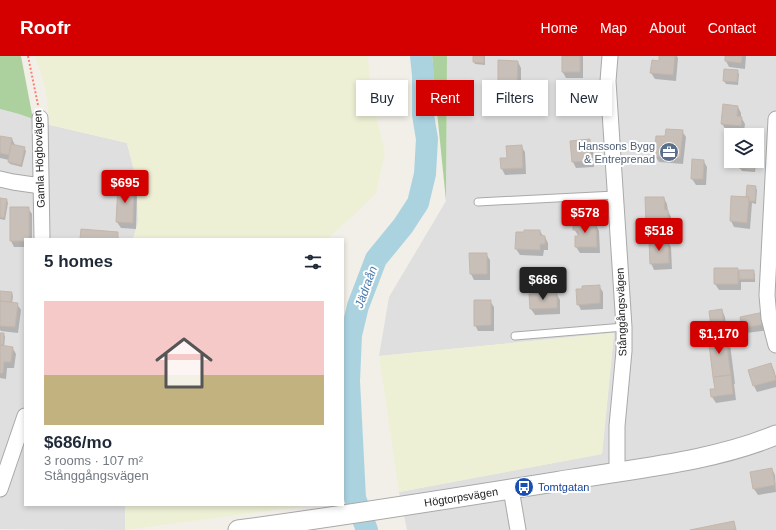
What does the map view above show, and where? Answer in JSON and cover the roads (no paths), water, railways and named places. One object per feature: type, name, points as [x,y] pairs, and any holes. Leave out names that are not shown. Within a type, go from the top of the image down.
[{"type":"street","name":"Stånggångsvägen","points":[[610,56],[608,81],[624,327],[624,351],[617,426],[617,472]]},
{"type":"street","name":"Gamla Högbovägen","points":[[40,118],[42,238]]},
{"type":"street","points":[[776,120],[767,295],[769,318],[776,345]]},
{"type":"street","points":[[0,179],[41,186]]},
{"type":"street","points":[[0,489],[3,470],[24,418]]},
{"type":"street","name":"Högtorpsvägen","points":[[238,530],[405,506],[677,462],[751,444],[776,435]]},
{"type":"street","points":[[511,489],[518,530]]},
{"type":"lane","points":[[478,202],[615,195]]},
{"type":"lane","points":[[515,336],[624,327]]},
{"type":"waterway","name":"Jädraån","points":[[367,530],[355,498],[349,381],[351,335],[358,306],[376,259],[403,226],[418,203],[425,174],[427,139],[423,115],[423,75],[421,56]]},
{"type":"place","name":"Hanssons Bygg & Entreprenad","points":[[669,152]]},
{"type":"place","name":"Tomtgatan","points":[[524,487]]}]
